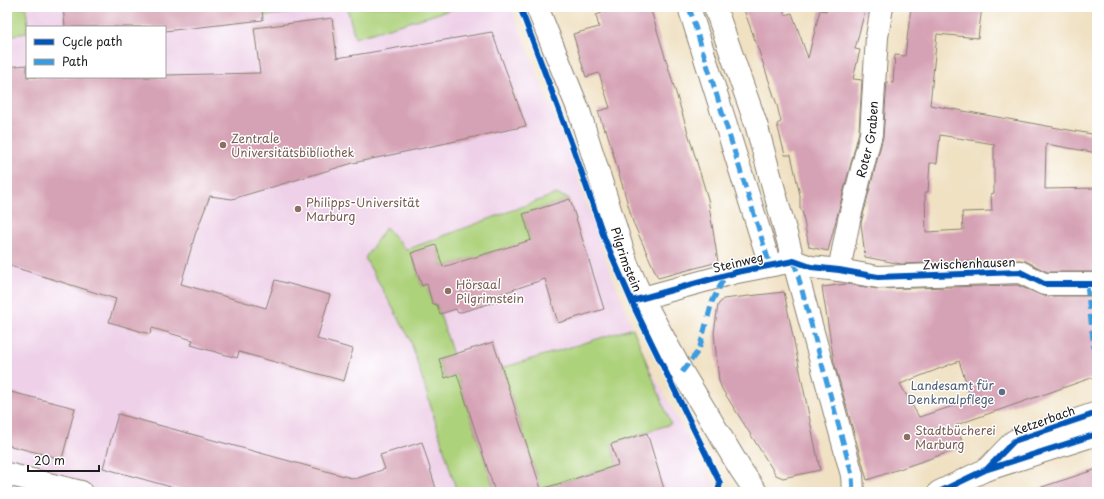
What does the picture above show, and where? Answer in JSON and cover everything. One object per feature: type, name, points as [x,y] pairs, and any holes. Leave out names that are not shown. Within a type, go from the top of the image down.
[{"type":"street","name":"Pilgrimstein","points":[[537,7],[579,112],[627,264],[642,298],[697,398],[740,470],[756,492]]},
{"type":"street","points":[[689,7],[770,265]]},
{"type":"street","points":[[715,7],[756,124],[852,475],[853,492]]},
{"type":"street","name":"Roter Graben","points":[[839,270],[849,220],[871,134],[877,37],[882,7]]},
{"type":"street","name":"Steinweg","points":[[642,298],[737,272],[794,261],[811,267],[839,270]]},
{"type":"street","name":"Zwischenhausen","points":[[839,270],[878,277],[1020,272],[1044,284],[1097,284]]},
{"type":"street","name":"Ketzerbach","points":[[985,470],[1014,441],[1097,413]]},
{"type":"street","name":"Ketzerbach","points":[[939,492],[985,470],[1097,434]]},
{"type":"street","points":[[7,474],[81,492]]},
{"type":"shaded area","name":"Philipps-Universität Marburg","points":[[7,7],[511,7],[570,156],[607,263],[633,328],[649,366],[714,485],[712,492],[7,492]]},
{"type":"green space","points":[[7,7],[26,7],[28,26],[26,26],[26,33],[7,36]]},
{"type":"green space","points":[[241,7],[346,7],[242,18]]},
{"type":"green space","points":[[347,7],[460,7],[355,38]]},
{"type":"green space","points":[[556,194],[570,199],[523,214],[533,246],[499,250],[443,267],[436,246],[411,253],[422,286],[431,283],[432,287],[428,289],[432,303],[437,305],[453,355],[439,359],[445,378],[457,374],[495,492],[457,492],[410,339],[365,258],[386,227],[406,250]]},
{"type":"green space","points":[[633,328],[671,424],[611,444],[618,465],[541,489],[502,368]]},
{"type":"building","points":[[63,7],[262,7],[263,20],[166,31],[166,26],[65,26]]},
{"type":"building","points":[[610,7],[650,7],[708,199],[718,262],[658,278],[633,222],[606,129],[604,130],[598,111],[610,108],[599,73],[586,77],[573,34],[599,27],[596,15],[611,10]]},
{"type":"building","points":[[743,7],[783,7],[785,15],[792,13],[808,58],[820,10],[826,11],[827,7],[866,7],[855,49],[860,50],[853,79],[862,80],[859,132],[828,251],[809,247],[802,210],[800,209],[800,195],[791,155],[785,155],[777,124],[781,122],[777,105]]},
{"type":"building","points":[[911,7],[982,7],[978,38],[937,34],[930,105],[1097,135],[1097,153],[1046,144],[1045,189],[1097,188],[1097,272],[1047,272],[1026,261],[1020,260],[901,264],[865,257],[861,223],[883,137],[887,82],[893,83],[895,55],[905,56]],"holes":[[[940,135],[994,144],[994,193],[991,194],[992,211],[962,212],[963,230],[926,232],[925,192],[928,192],[930,163],[937,163]]]},
{"type":"building","name":"Zentrale Universitätsbibliothek","points":[[332,18],[337,58],[492,32],[526,126],[353,163],[232,199],[210,196],[195,235],[181,284],[266,308],[275,280],[330,295],[317,339],[353,349],[344,381],[239,352],[237,358],[191,345],[193,340],[152,328],[150,334],[109,322],[116,299],[7,265],[7,67],[26,65],[26,78],[166,78],[166,75],[260,73],[254,28]]},
{"type":"building","points":[[570,199],[604,309],[558,323],[545,279],[500,294],[502,300],[458,313],[456,309],[440,314],[437,305],[432,303],[427,284],[422,286],[411,253],[436,245],[443,267],[531,240],[523,214]]},
{"type":"building","points":[[847,284],[878,289],[1017,285],[1044,296],[1097,296],[1097,376],[956,425],[964,447],[867,480],[834,362],[822,287]],"holes":[[[959,361],[972,400],[919,417],[900,384]]]},
{"type":"building","points":[[784,292],[820,470],[783,478],[776,475],[722,389],[719,381],[714,333],[718,305],[723,299]]},
{"type":"building","points":[[493,342],[542,492],[495,492],[457,374],[445,378],[439,359]]},
{"type":"building","points":[[7,391],[75,408],[62,459],[7,445]]},
{"type":"building","points":[[118,414],[355,479],[385,469],[380,455],[422,442],[437,492],[189,492],[103,468]]},
{"type":"building","points":[[647,433],[665,492],[546,492],[545,488],[618,465],[611,444]]},
{"type":"building","points":[[1097,469],[1097,492],[1040,492],[1039,488]]},
{"type":"marked path","points":[[689,7],[770,265]]},
{"type":"marked path","points":[[794,261],[852,475],[853,492]]},
{"type":"marked path","points":[[708,317],[712,302],[725,276]]},
{"type":"marked path","points":[[1087,285],[1097,376],[1095,401]]},
{"type":"marked path","points":[[682,372],[699,350],[706,324]]},
{"type":"cycle path","points":[[520,7],[572,145],[605,240],[636,311],[720,483],[718,492]]},
{"type":"cycle path","points":[[632,301],[737,272],[794,261],[811,267],[878,277],[1020,272],[1044,284],[1097,284]]},
{"type":"cycle path","points":[[987,469],[1014,441],[1097,413]]},
{"type":"cycle path","points":[[939,492],[985,470],[1097,434]]},
{"type":"place","name":"Zentrale Universitätsbibliothek","points":[[223,145]]},
{"type":"place","name":"Philipps-Universität Marburg","points":[[298,209]]},
{"type":"place","name":"Hörsaal Pilgrimstein","points":[[448,291]]},
{"type":"place","name":"Landesamt für Denkmalpflege","points":[[1002,392]]},
{"type":"place","name":"Stadtbücherei Marburg","points":[[907,437]]}]
